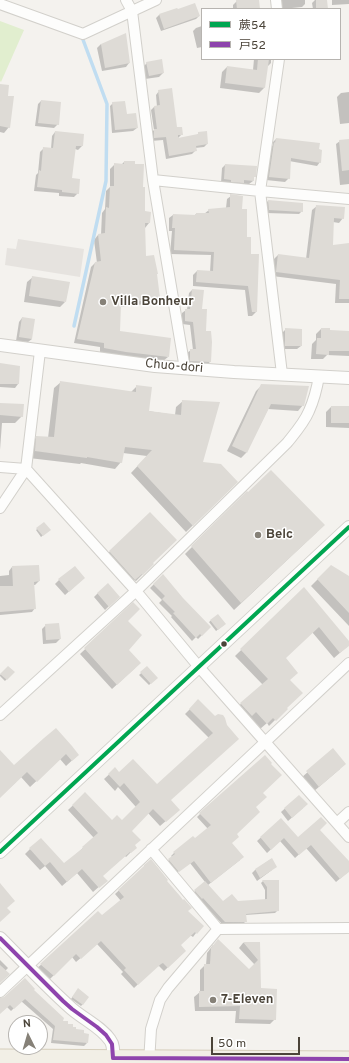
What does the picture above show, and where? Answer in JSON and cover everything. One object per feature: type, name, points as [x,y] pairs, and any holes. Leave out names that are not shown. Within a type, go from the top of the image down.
[{"type":"main road","points":[[0,1057],[113,1058],[149,1060],[349,1059]]},
{"type":"street","points":[[126,0],[132,11],[153,180],[185,369]]},
{"type":"street","points":[[0,4],[84,34],[156,0]]},
{"type":"street","points":[[279,60],[260,191],[282,374]]},
{"type":"street","points":[[153,180],[349,200]]},
{"type":"street","name":"Chuo-dori","points":[[0,346],[185,369],[349,378]]},
{"type":"street","points":[[0,508],[26,469],[40,351]]},
{"type":"street","points":[[0,700],[3,712],[136,591],[287,443],[309,412],[320,376]]},
{"type":"street","points":[[0,467],[26,469],[136,591],[199,667],[349,837]]},
{"type":"street","points":[[0,852],[349,527]]},
{"type":"street","points":[[0,992],[349,663]]},
{"type":"street","points":[[337,823],[349,812]]},
{"type":"street","points":[[151,849],[218,928],[349,928]]},
{"type":"street","points":[[149,1060],[151,1029],[160,1000],[168,988],[218,928]]},
{"type":"street","points":[[0,938],[48,988],[104,1032],[112,1042],[113,1058]]},
{"type":"green space","points":[[0,21],[24,30],[1,82],[0,81]]},
{"type":"shaded area","points":[[18,239],[84,249],[80,277],[5,265],[7,248],[16,249]]},
{"type":"building","points":[[236,0],[259,0],[260,8],[237,8]]},
{"type":"building","points":[[316,0],[327,0],[328,8],[316,8]]},
{"type":"building","points":[[195,3],[200,16],[164,29],[159,14]]},
{"type":"building","points":[[126,33],[130,63],[105,68],[101,44]]},
{"type":"building","points":[[162,59],[164,73],[149,76],[146,62]]},
{"type":"building","points":[[258,60],[269,60],[265,88],[225,83],[227,66],[257,70]]},
{"type":"building","points":[[0,84],[9,85],[8,96],[14,96],[10,128],[0,126]]},
{"type":"building","points":[[172,88],[177,127],[182,127],[183,135],[178,135],[178,138],[207,131],[208,144],[196,146],[197,151],[169,156],[166,137],[154,138],[154,129],[157,129],[154,106],[160,105],[158,90]]},
{"type":"building","points":[[41,100],[61,102],[59,125],[38,123]]},
{"type":"building","points":[[125,101],[127,114],[136,113],[138,128],[115,130],[112,102]]},
{"type":"building","points":[[55,131],[84,134],[83,146],[76,146],[72,178],[80,179],[79,194],[37,187],[39,170],[41,171],[43,147],[53,148]]},
{"type":"building","points":[[276,138],[320,143],[319,149],[322,150],[321,163],[291,158],[290,179],[269,177],[274,142],[275,143]]},
{"type":"building","points":[[349,139],[349,170],[342,171],[339,140]]},
{"type":"building","points":[[124,161],[135,161],[135,164],[144,164],[143,187],[145,187],[145,211],[151,212],[150,223],[145,223],[146,256],[154,255],[158,274],[160,298],[121,304],[120,331],[171,338],[169,357],[104,348],[104,343],[77,339],[95,262],[101,261],[98,234],[105,233],[106,207],[109,208],[110,186],[114,186],[114,163],[124,164]]},
{"type":"building","points":[[225,164],[257,166],[254,181],[244,180],[244,183],[231,182],[231,180],[224,179]]},
{"type":"building","points":[[230,194],[243,196],[242,209],[247,209],[247,237],[251,237],[251,254],[259,254],[257,312],[252,312],[248,286],[196,282],[197,270],[213,271],[214,252],[174,250],[175,228],[172,228],[173,214],[196,215],[196,213],[209,213],[208,209],[230,207]]},
{"type":"building","points":[[268,200],[303,203],[303,212],[269,210]]},
{"type":"building","points":[[316,205],[345,207],[344,219],[334,218],[333,245],[349,243],[349,299],[339,299],[340,280],[276,272],[278,254],[309,258]]},
{"type":"building","points":[[32,276],[70,282],[66,302],[29,296]]},
{"type":"building","points":[[192,289],[204,290],[202,309],[207,309],[206,331],[211,331],[211,362],[190,361],[190,349],[196,349],[193,322],[185,321],[185,309],[190,309]]},
{"type":"building","points":[[22,317],[35,319],[32,339],[19,337]]},
{"type":"building","points":[[285,328],[302,329],[302,346],[285,346]]},
{"type":"building","points":[[321,328],[349,331],[349,351],[329,351],[329,355],[316,354],[317,338],[321,338]]},
{"type":"building","points":[[0,363],[20,366],[19,384],[0,384]]},
{"type":"building","points":[[60,381],[136,392],[136,385],[152,387],[149,411],[181,415],[182,400],[220,402],[203,462],[221,464],[238,482],[193,526],[137,466],[152,450],[125,447],[122,463],[35,451],[36,436],[54,437]]},
{"type":"building","points":[[261,384],[309,386],[304,406],[271,404],[247,453],[232,446]]},
{"type":"building","points":[[0,403],[24,404],[23,417],[0,415]]},
{"type":"building","points":[[331,406],[349,406],[349,423],[331,423]]},
{"type":"building","name":"Belc","points":[[271,470],[325,525],[241,603],[191,546],[247,491],[248,492]]},
{"type":"building","points":[[150,512],[177,540],[143,575],[142,574],[135,580],[109,551]]},
{"type":"building","points":[[44,522],[51,530],[43,536],[36,528]]},
{"type":"building","points":[[39,565],[40,581],[34,582],[36,609],[0,612],[0,586],[13,586],[12,566]]},
{"type":"building","points":[[331,565],[349,576],[349,613],[317,579]]},
{"type":"building","points":[[75,566],[85,578],[69,592],[58,579]]},
{"type":"building","points":[[163,574],[183,598],[211,627],[202,636],[200,634],[196,638],[173,613],[175,612],[162,599],[165,596],[153,584]]},
{"type":"building","points":[[108,583],[120,597],[109,607],[97,593]]},
{"type":"building","points":[[304,587],[349,641],[349,646],[340,653],[319,627],[286,658],[298,673],[290,680],[303,693],[276,721],[273,718],[267,724],[256,712],[252,716],[240,703],[268,679],[240,649]]},
{"type":"building","points":[[133,602],[140,609],[128,621],[142,635],[129,650],[141,663],[117,685],[84,648]]},
{"type":"building","points":[[218,614],[226,624],[218,630],[210,620]]},
{"type":"building","points":[[59,623],[61,639],[46,640],[45,624]]},
{"type":"building","points":[[8,666],[15,672],[7,680],[0,674]]},
{"type":"building","points":[[147,666],[158,678],[151,684],[140,672]]},
{"type":"building","points":[[198,699],[215,716],[218,714],[223,715],[227,725],[239,739],[171,800],[180,810],[166,822],[153,809],[132,831],[141,840],[135,845],[137,848],[131,853],[130,852],[103,876],[108,881],[99,888],[82,869],[67,882],[50,862],[45,866],[29,848],[41,838],[64,863],[83,848],[82,847],[98,833],[72,805],[85,792],[112,820],[117,815],[122,820],[140,802],[124,783],[120,787],[108,774],[115,767],[119,772],[133,759],[157,784],[213,733],[189,709]]},
{"type":"building","points":[[56,728],[79,755],[72,761],[66,754],[37,782],[27,772],[0,798],[0,750],[14,765]]},
{"type":"building","points":[[333,748],[346,764],[319,787],[306,771]]},
{"type":"building","points":[[265,755],[272,763],[271,764],[282,775],[263,793],[267,797],[256,807],[260,812],[237,834],[239,837],[232,843],[244,857],[211,883],[194,861],[179,872],[168,859],[175,854],[173,852],[193,836],[195,838],[211,825],[199,813]]},
{"type":"building","points":[[299,795],[308,804],[292,818],[284,808]]},
{"type":"building","points":[[321,817],[327,823],[320,830],[349,861],[349,872],[340,879],[311,845],[299,855],[284,838],[271,850],[260,837],[281,818],[298,837]]},
{"type":"building","points":[[272,858],[277,867],[260,878],[255,869]]},
{"type":"building","points":[[151,859],[168,880],[167,881],[192,908],[188,911],[204,926],[197,934],[195,932],[181,945],[186,951],[168,968],[163,963],[161,964],[138,985],[124,970],[126,968],[101,941],[81,959],[76,954],[54,976],[40,964],[98,911],[102,915],[124,897],[118,890]]},
{"type":"building","points":[[262,880],[279,880],[279,911],[246,914],[247,922],[225,922],[194,890],[205,881],[223,901],[232,894],[238,901],[267,899],[267,887]]},
{"type":"building","points":[[0,883],[15,901],[7,908],[11,912],[0,922]]},
{"type":"building","points":[[218,939],[249,969],[258,960],[243,942],[260,942],[261,988],[277,989],[276,1020],[239,1019],[240,1006],[199,1007],[199,991],[204,991],[204,964],[210,964],[211,948]]},
{"type":"building","points":[[0,965],[10,974],[0,983]]},
{"type":"building","points":[[25,978],[35,989],[34,990],[64,1018],[63,1021],[68,1021],[68,1024],[73,1024],[73,1027],[76,1027],[76,1029],[84,1030],[84,1033],[89,1034],[88,1043],[53,1040],[55,1026],[48,1020],[48,1015],[43,1015],[25,999],[14,1009],[10,1005],[0,1014],[0,998],[4,997]]},
{"type":"building","points":[[78,988],[89,997],[83,1005],[72,997]]},
{"type":"waterway","points":[[74,326],[106,181],[107,104],[82,37]]},
{"type":"transit line","name":"蕨54","points":[[0,852],[349,527]]},
{"type":"transit line","name":"戸52","points":[[0,938],[63,1001],[106,1035],[112,1044],[113,1058]]},
{"type":"transit line","name":"戸52","points":[[113,1058],[349,1059]]},
{"type":"place","name":"Villa Bonheur","points":[[103,302]]},
{"type":"place","name":"Belc","points":[[258,535]]},
{"type":"place","name":"7-Eleven","points":[[213,1000]]}]
